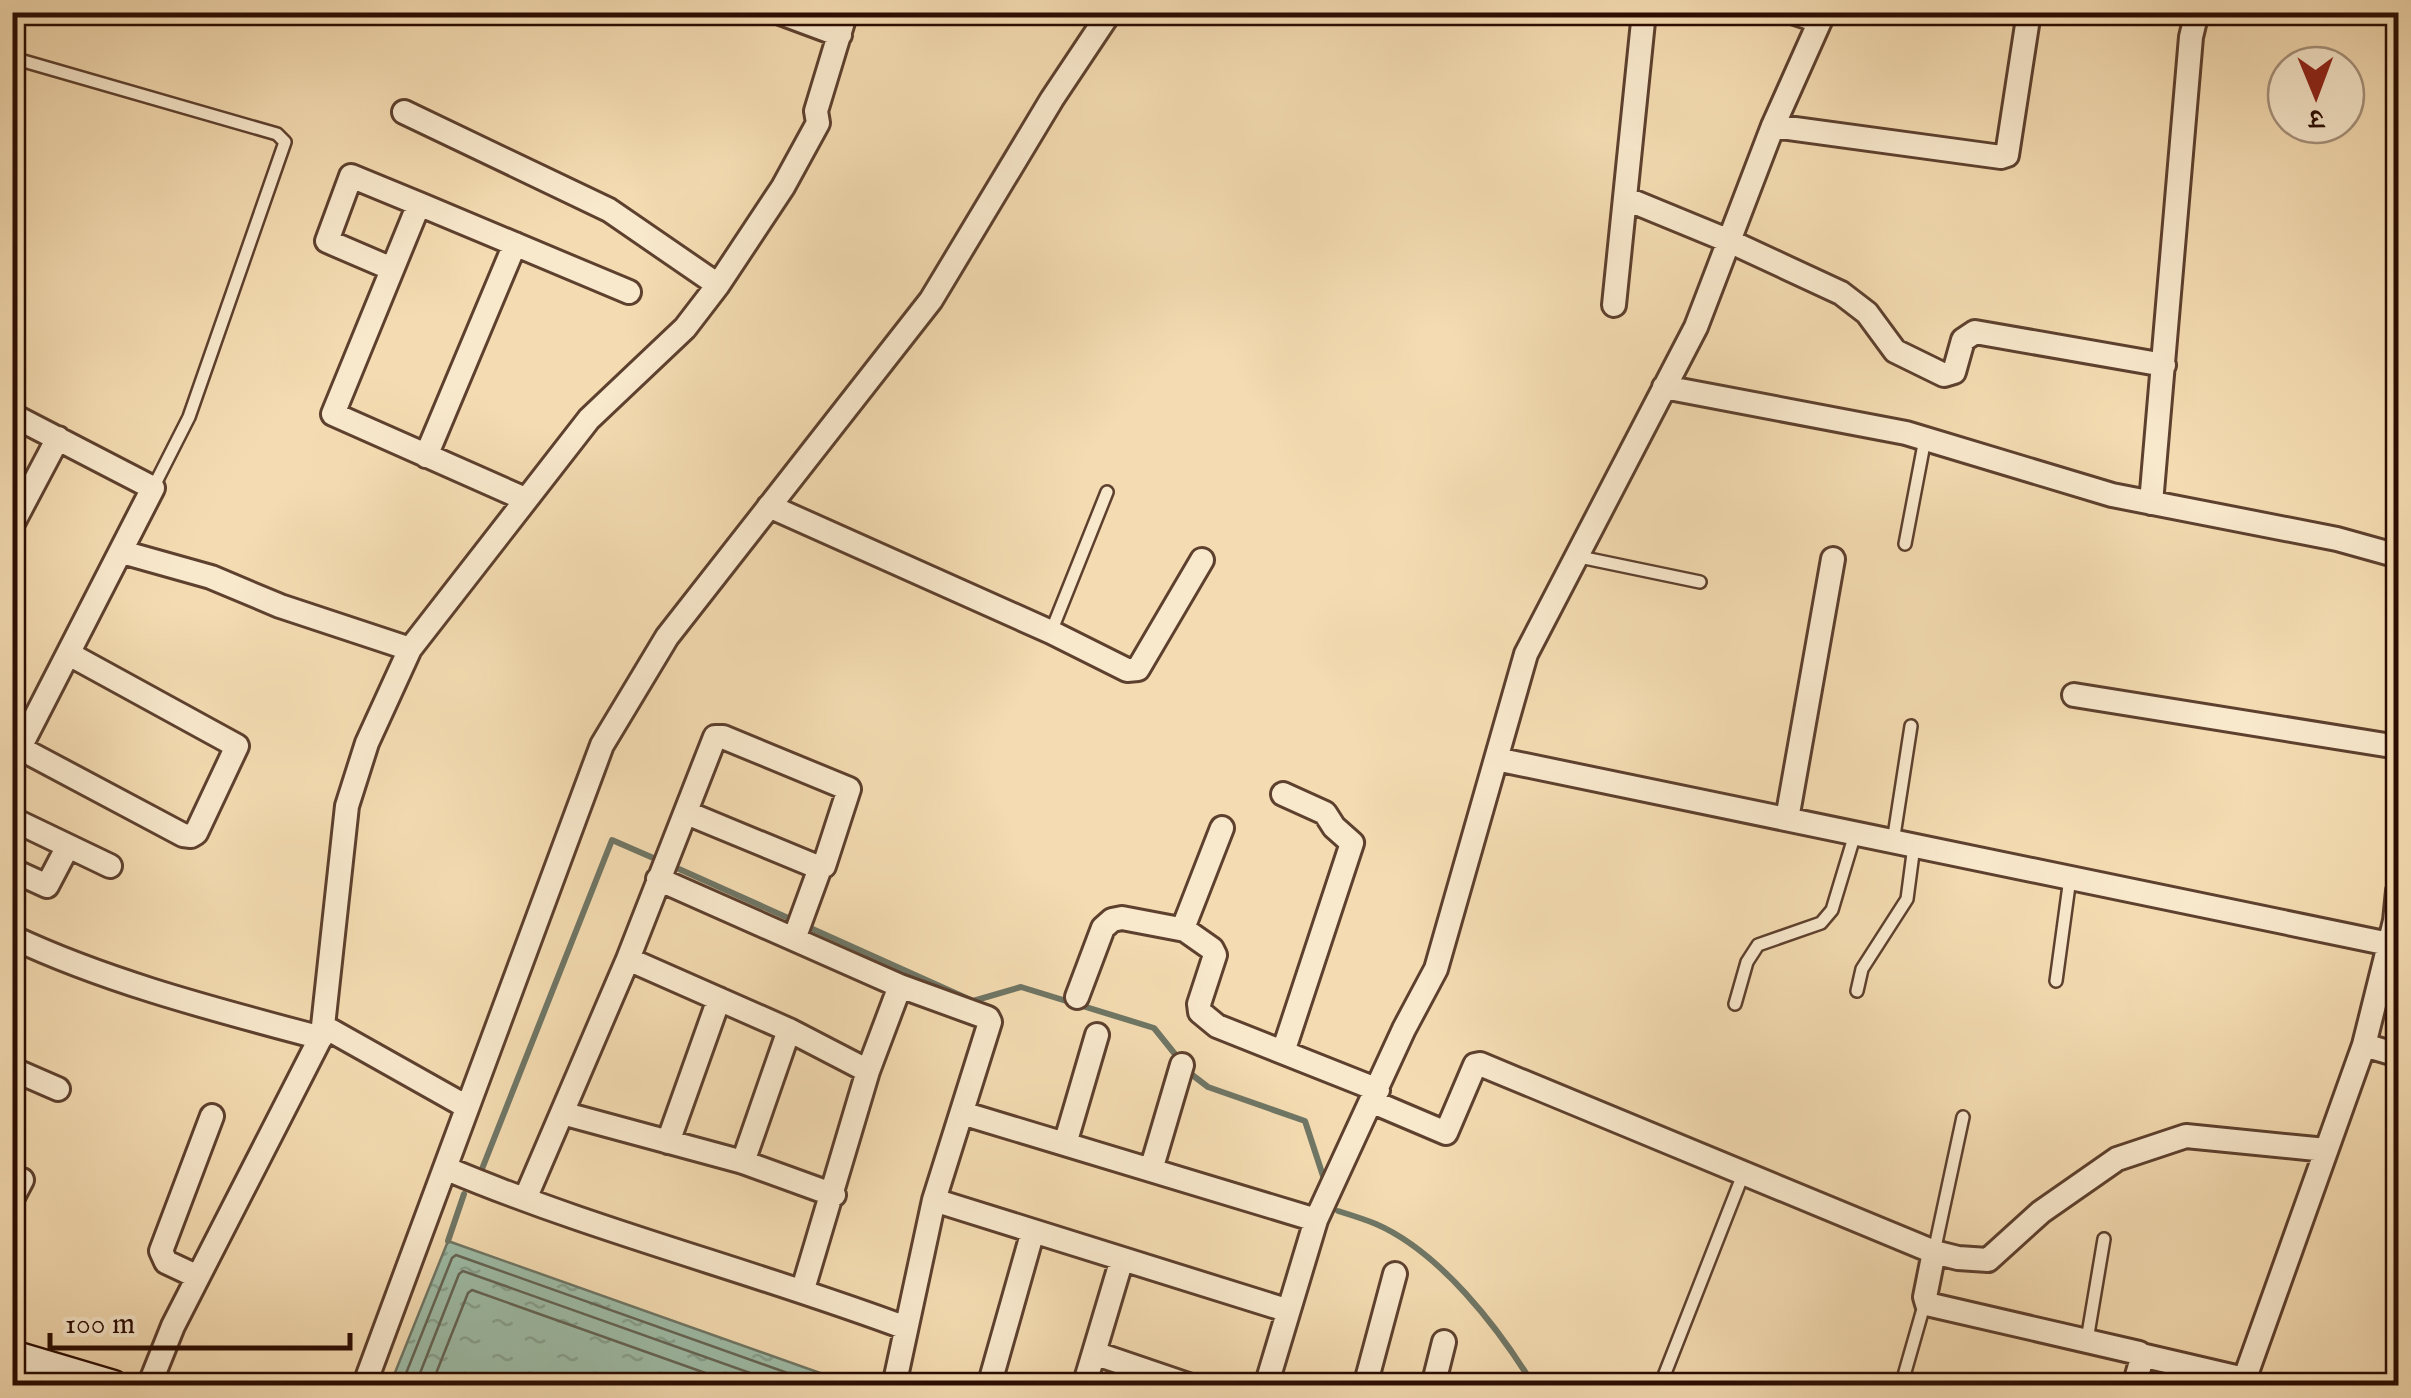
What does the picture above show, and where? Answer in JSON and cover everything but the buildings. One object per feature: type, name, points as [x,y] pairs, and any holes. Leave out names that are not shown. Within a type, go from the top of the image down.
[{"type":"main road","points":[[12,1356],[114,1386]]},
{"type":"street","points":[[148,1386],[173,1326],[323,1033],[347,806],[367,743],[410,649],[588,419],[685,328],[784,187],[813,134],[818,123],[816,111],[843,24],[778,12]]},
{"type":"street","points":[[364,1386],[602,745],[667,637],[932,300],[1052,100],[1110,12]]},
{"type":"street","points":[[1614,306],[1644,12]]},
{"type":"street","points":[[1266,1386],[1316,1220],[1436,969],[1526,654],[1696,327],[1772,126],[1821,17],[1792,12]]},
{"type":"street","points":[[1772,126],[2007,155],[2029,12]]},
{"type":"street","points":[[2151,503],[2196,12]]},
{"type":"street","points":[[404,112],[609,210],[718,285]]},
{"type":"street","points":[[392,268],[326,241],[351,176],[629,292]]},
{"type":"street","points":[[1626,198],[1730,240],[1841,293],[1868,313],[1895,352],[1944,375],[1954,372],[1963,340],[1975,332],[2164,365]]},
{"type":"street","points":[[419,204],[334,414],[526,499]]},
{"type":"street","points":[[426,456],[515,244]]},
{"type":"street","points":[[1664,387],[1924,439],[2112,495],[2337,539],[2398,556]]},
{"type":"street","points":[[12,415],[153,488],[15,752],[182,835],[196,833],[236,746],[69,654]]},
{"type":"street","points":[[12,524],[58,438]]},
{"type":"street","points":[[769,506],[1127,670],[1138,668],[1202,560]]},
{"type":"street","points":[[122,552],[210,577],[280,606],[410,649]]},
{"type":"street","points":[[1787,820],[1833,559]]},
{"type":"street","points":[[2074,696],[2398,747]]},
{"type":"street","points":[[524,1199],[628,960],[715,738],[723,737],[846,785],[850,794],[798,927]]},
{"type":"street","points":[[1496,760],[2389,944]]},
{"type":"street","points":[[1282,794],[1325,812],[1334,827],[1352,843],[1282,1052]]},
{"type":"street","points":[[687,814],[820,868]]},
{"type":"street","points":[[12,819],[110,866]]},
{"type":"street","points":[[1186,930],[1185,923],[1222,828]]},
{"type":"street","points":[[12,870],[47,886],[68,846]]},
{"type":"street","points":[[658,879],[798,927],[900,986],[990,1022],[934,1200],[894,1386]]},
{"type":"street","points":[[1934,1252],[1925,1302],[2243,1382],[2364,1046],[2398,895]]},
{"type":"street","points":[[1077,997],[1103,928],[1112,920],[1122,918],[1186,930],[1212,948],[1215,955],[1199,1004],[1200,1012],[1217,1026],[1282,1052],[1446,1133],[1475,1065],[1480,1064],[1934,1252],[1958,1258],[1988,1260],[2042,1212],[2117,1159],[2186,1136],[2326,1150]]},
{"type":"street","points":[[12,937],[205,1007],[323,1033],[468,1107]]},
{"type":"street","points":[[628,960],[788,1030],[868,1071]]},
{"type":"street","points":[[803,1289],[868,1071],[900,986]]},
{"type":"street","points":[[668,1142],[719,1000]]},
{"type":"street","points":[[742,1162],[788,1030]]},
{"type":"street","points":[[1065,1144],[1096,1035]]},
{"type":"street","points":[[2364,1046],[2398,1055]]},
{"type":"street","points":[[1150,1170],[1182,1066]]},
{"type":"street","points":[[12,1069],[58,1089]]},
{"type":"street","points":[[562,1112],[742,1162],[834,1194]]},
{"type":"street","points":[[962,1113],[1316,1220]]},
{"type":"street","points":[[198,1277],[166,1262],[161,1250],[212,1116]]},
{"type":"street","points":[[444,1168],[524,1199],[803,1289],[906,1328]]},
{"type":"street","points":[[934,1200],[1286,1310]]},
{"type":"street","points":[[989,1386],[1033,1231]]},
{"type":"street","points":[[1084,1386],[1122,1259]]},
{"type":"street","points":[[1365,1386],[1395,1274]]},
{"type":"street","points":[[1433,1386],[1444,1342]]},
{"type":"street","points":[[1094,1352],[1191,1386]]},
{"type":"street","points":[[2134,1386],[2141,1355]]},
{"type":"lane","points":[[14,58],[277,134],[284,142],[189,417],[153,488]]},
{"type":"lane","points":[[1905,544],[1924,439]]},
{"type":"lane","points":[[1051,632],[1107,492]]},
{"type":"lane","points":[[1574,556],[1700,582]]},
{"type":"lane","points":[[1857,991],[1862,970],[1907,899],[1903,844],[1911,726]]},
{"type":"lane","points":[[1735,1004],[1752,952],[1758,945],[1822,923],[1832,910],[1855,834]]},
{"type":"lane","points":[[2056,981],[2070,878]]},
{"type":"lane","points":[[1934,1252],[1963,1117]]},
{"type":"lane","points":[[1660,1386],[1744,1172]]},
{"type":"lane","points":[[2087,1340],[2104,1238]]},
{"type":"lane","points":[[1903,1379],[1925,1302]]},
{"type":"water","points":[[448,1241],[854,1385],[390,1385]]},
{"type":"waterway","points":[[482,1169],[612,840],[658,860]]},
{"type":"waterway","points":[[679,869],[973,1001],[1021,987],[1154,1028],[1191,1074],[1208,1087],[1305,1121],[1325,1182]]},
{"type":"waterway","points":[[448,1241],[464,1194]]},
{"type":"waterway","points":[[1338,1211],[1400,1237],[1445,1272],[1485,1316],[1534,1386]]}]
